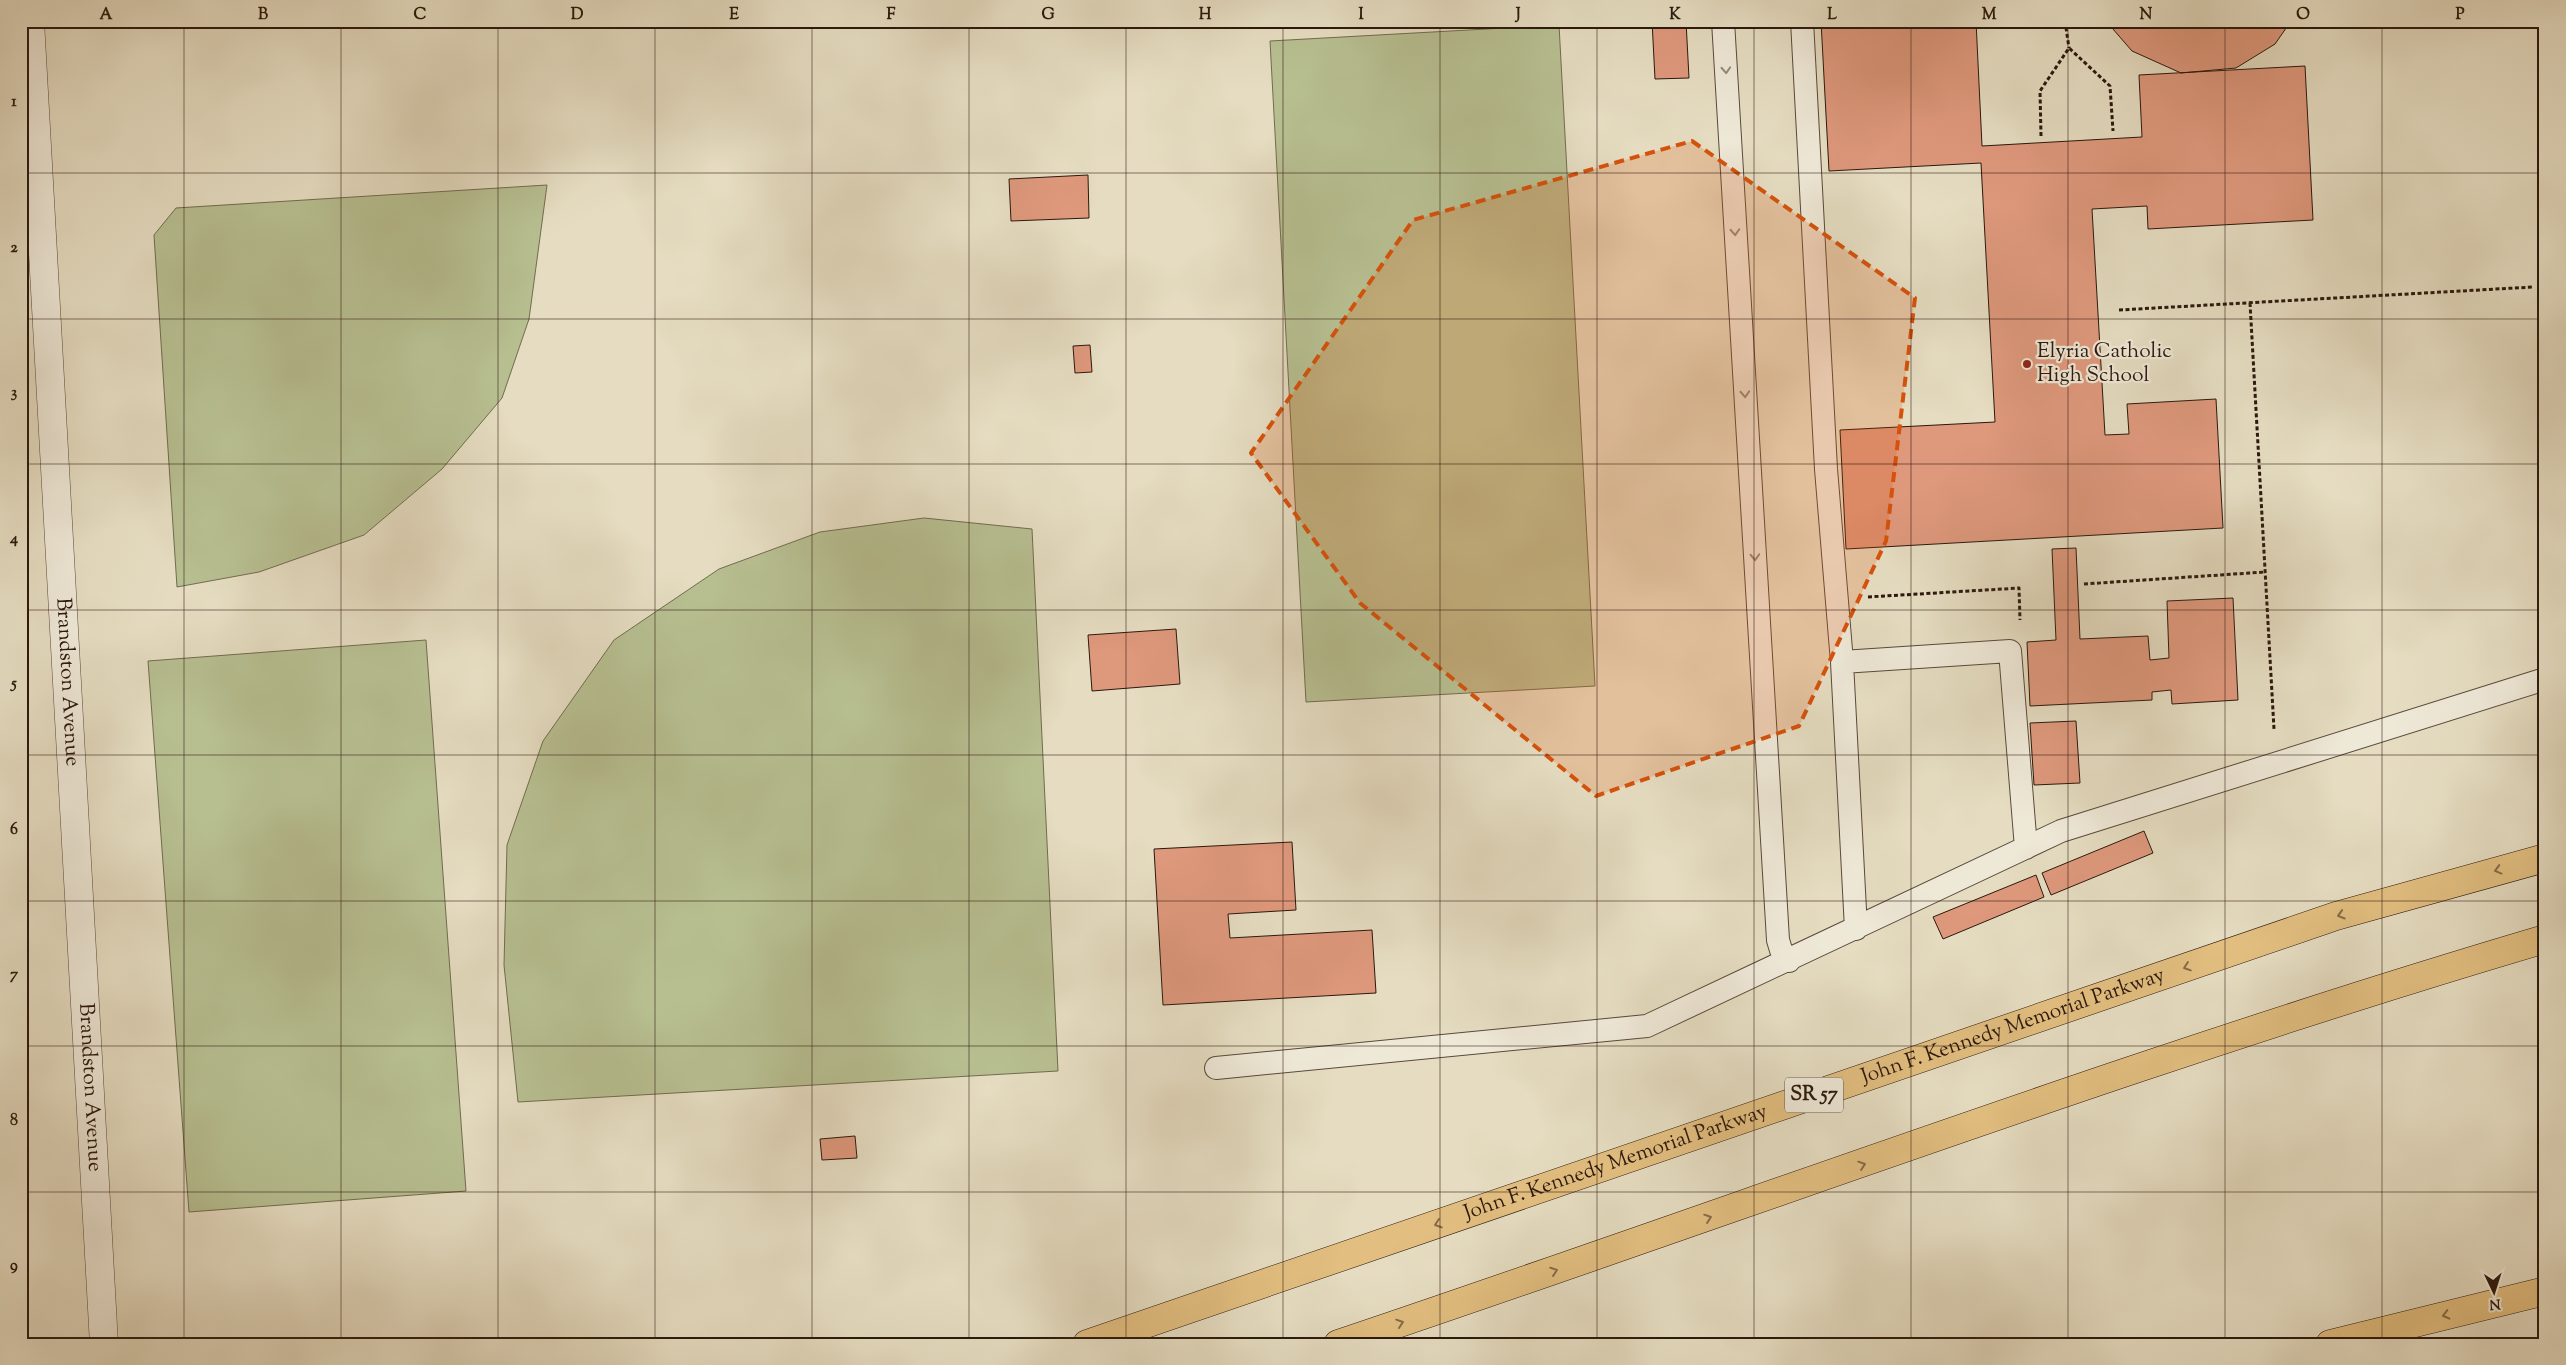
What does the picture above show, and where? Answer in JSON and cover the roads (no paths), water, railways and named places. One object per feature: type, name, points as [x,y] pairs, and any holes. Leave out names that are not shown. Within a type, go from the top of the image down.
[{"type":"highway","name":"John F. Kennedy Memorial Parkway","points":[[1087,1344],[2336,916],[2545,858]]},
{"type":"highway","points":[[1338,1344],[1582,1262],[2102,1081],[2454,966],[2545,939]]},
{"type":"highway","points":[[2330,1344],[2545,1291]]},
{"type":"street","name":"Brandston Avenue","points":[[30,21],[104,1344]]},
{"type":"lane","points":[[1723,21],[1778,940],[1781,950],[1789,961]]},
{"type":"lane","points":[[1802,21],[1826,459],[1842,662],[1856,929]]},
{"type":"lane","points":[[1842,662],[2010,651],[2026,848]]},
{"type":"lane","points":[[1216,1068],[1647,1026],[2061,832],[2545,679]]},
{"type":"place","name":"Elyria Catholic High School","points":[[2027,364]]}]
